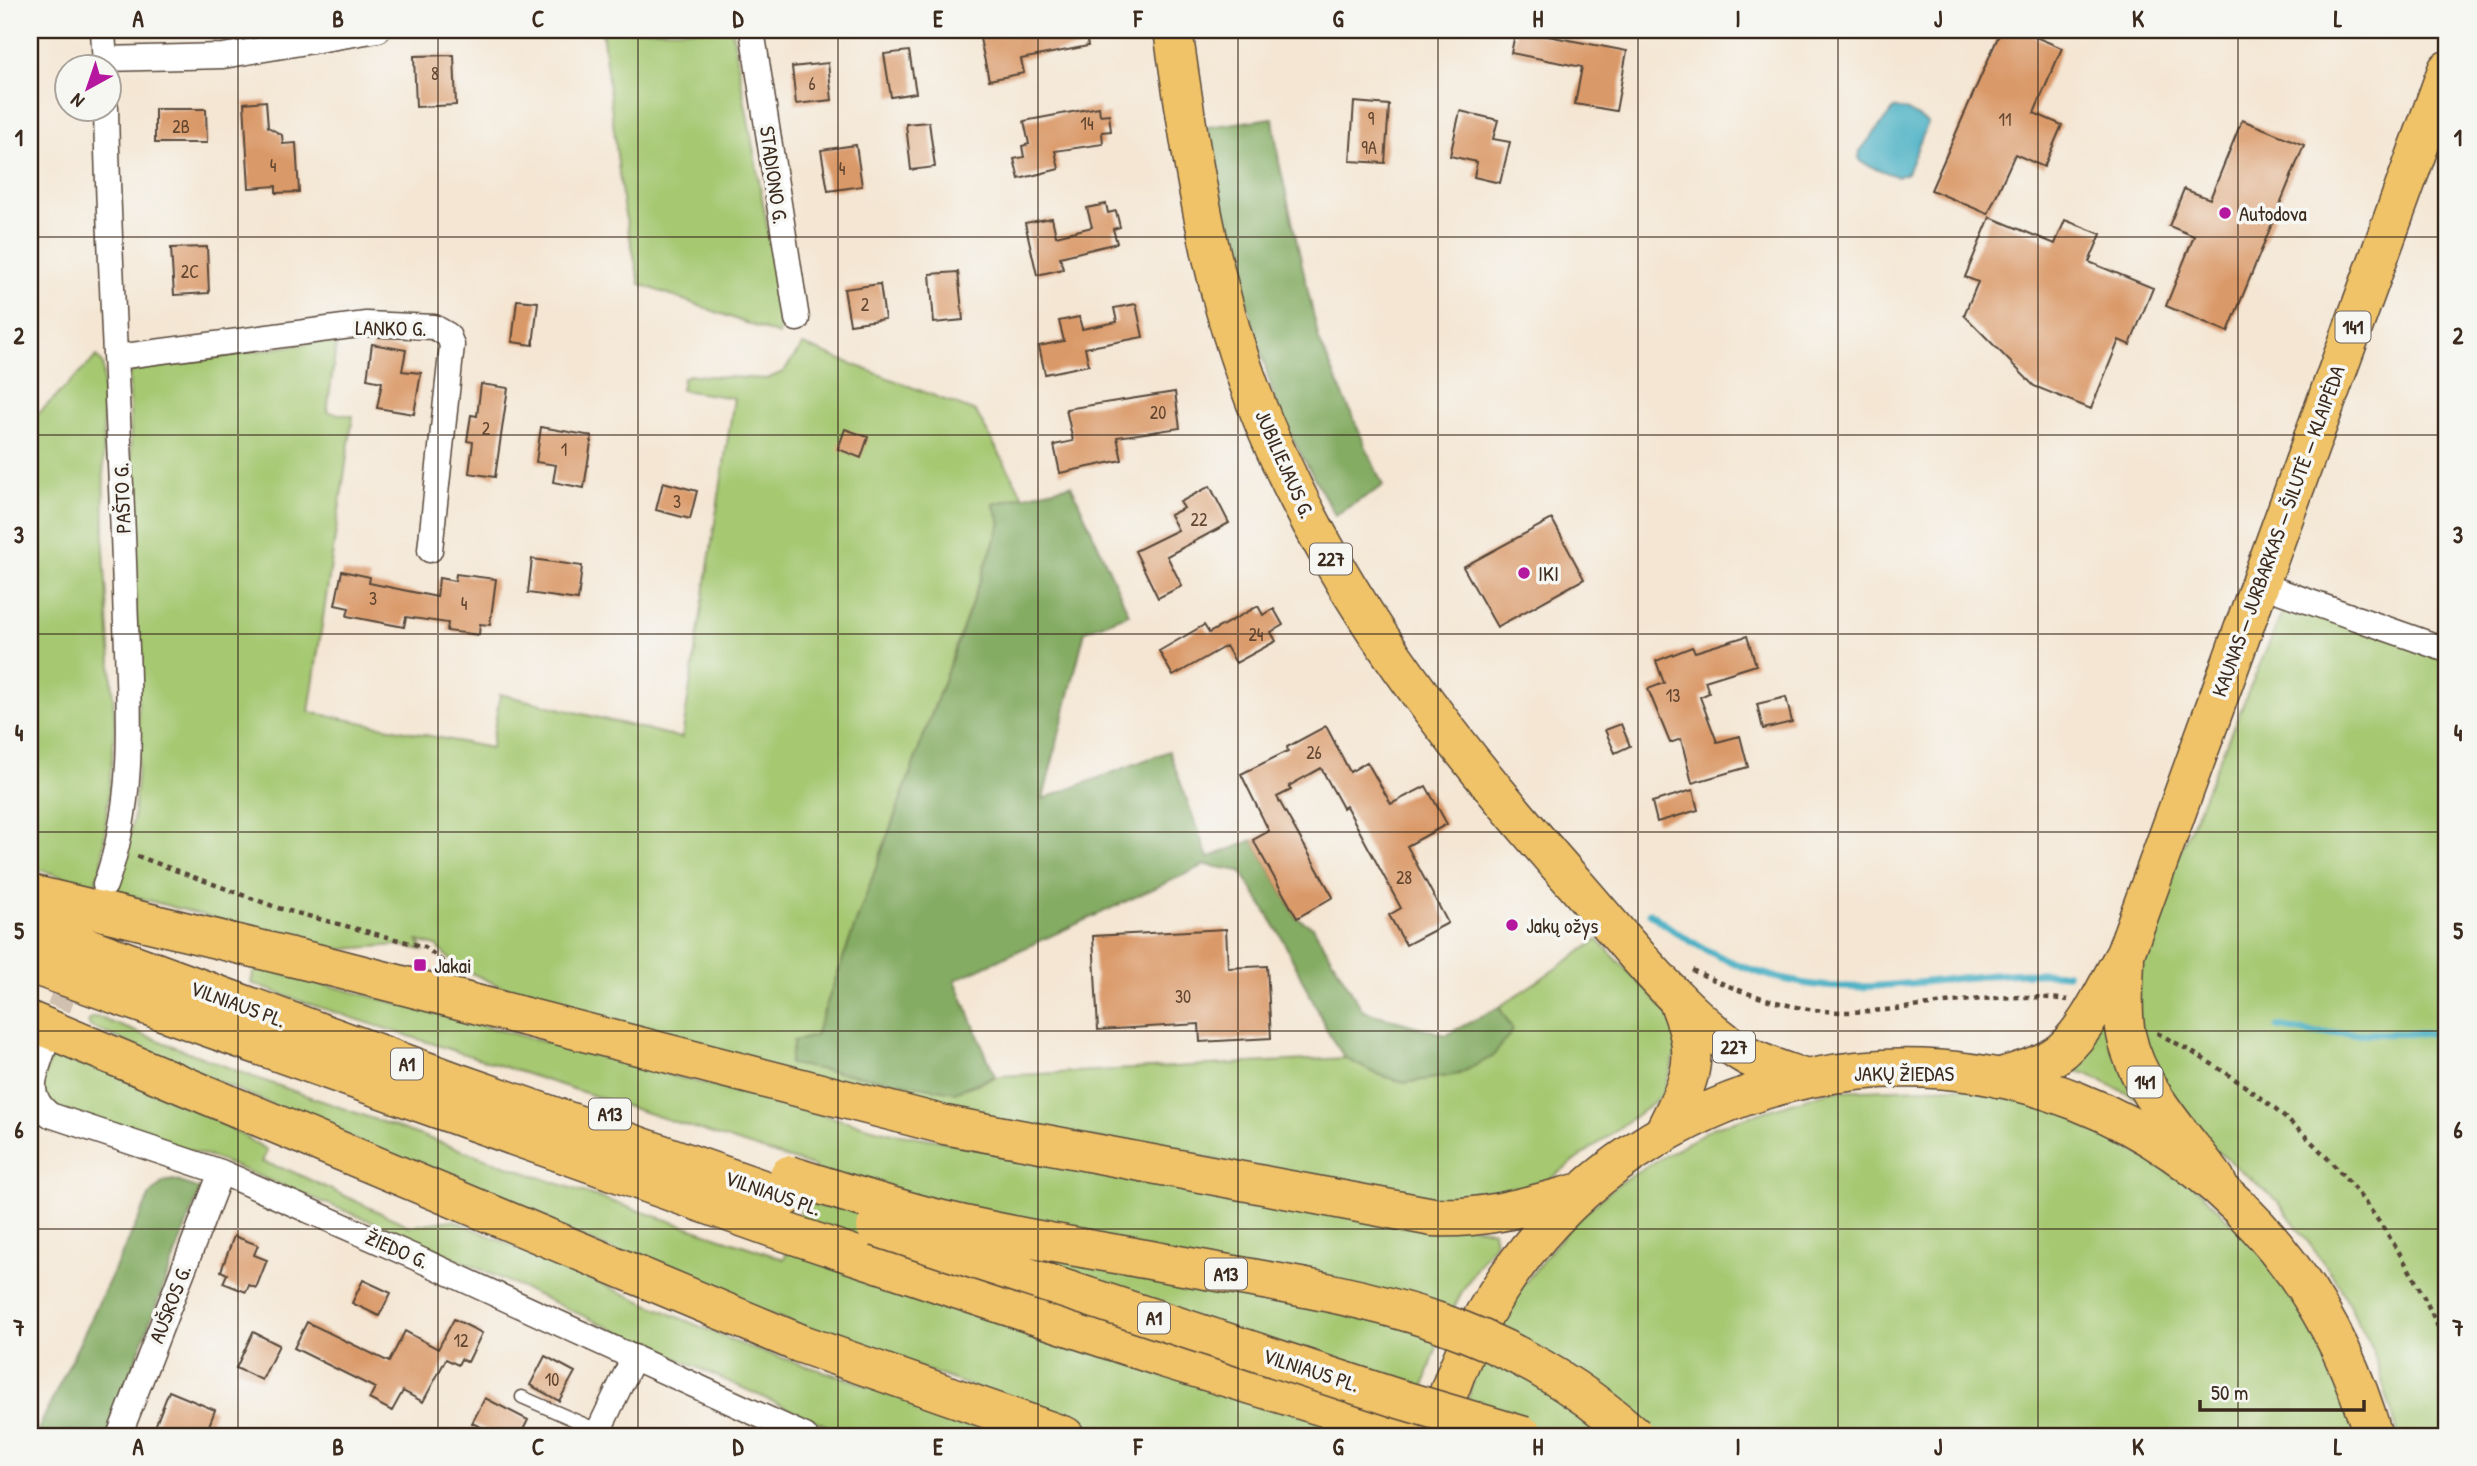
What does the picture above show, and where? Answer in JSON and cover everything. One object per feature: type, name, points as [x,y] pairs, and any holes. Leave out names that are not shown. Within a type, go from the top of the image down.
[{"type":"main road","name":"JUBILIEJAUS G.","points":[[1173,30],[1206,231],[1225,309],[1272,440],[1307,514],[1378,638],[1451,739],[1518,820],[1675,994]]},
{"type":"main road","name":"KAUNAS — JURBARKAS — ŠILUTĖ — KLAIPĖDA","points":[[2125,954],[2447,70]]},
{"type":"main road","points":[[30,894],[316,963],[945,1125],[1433,1217],[1463,1218],[1494,1214],[1581,1192]]},
{"type":"main road","name":"VILNIAUS PL.","points":[[30,926],[783,1200],[1163,1358],[1419,1436]]},
{"type":"main road","name":"141","points":[[1998,1078],[2036,1065],[2062,1051],[2078,1033],[2125,954]]},
{"type":"main road","name":"141","points":[[2125,954],[2126,1032],[2132,1056],[2142,1077],[2224,1190]]},
{"type":"main road","name":"VILNIAUS PL.","points":[[30,964],[783,1200],[1396,1398],[1524,1436]]},
{"type":"main road","name":"227","points":[[1675,994],[1745,1055],[1807,1079]]},
{"type":"main road","name":"227","points":[[1664,1132],[1692,1069],[1692,1041],[1675,994]]},
{"type":"main road","points":[[37,1035],[799,1343],[1065,1436]]},
{"type":"main road","name":"JAKŲ ŽIEDAS","points":[[1436,1436],[1458,1366],[1492,1299],[1536,1239],[1581,1192],[1615,1165],[1664,1132],[1715,1107],[1761,1090],[1807,1079],[1899,1069],[1950,1071],[1998,1078],[2043,1090],[2116,1118],[2155,1140],[2224,1190],[2267,1233],[2322,1310],[2364,1404],[2373,1436]]},
{"type":"main road","name":"A13","points":[[783,1200],[944,1220],[1369,1301],[1420,1314],[1482,1336],[1518,1353],[1584,1394],[1635,1436]]},
{"type":"main road","points":[[1163,1358],[1370,1436]]},
{"type":"street","points":[[103,30],[104,52]]},
{"type":"street","points":[[122,62],[223,56],[378,30]]},
{"type":"street","name":"STADIONO G.","points":[[752,30],[797,319]]},
{"type":"street","name":"PAŠTO G.","points":[[105,885],[117,848],[129,749],[107,122]]},
{"type":"street","name":"LANKO G.","points":[[117,357],[366,324],[434,327],[448,335],[452,345],[430,550]]},
{"type":"street","points":[[2259,584],[2447,650]]},
{"type":"street","name":"ŽIEDO G.","points":[[37,1035],[31,1086],[39,1107],[50,1115],[221,1172],[805,1436]]},
{"type":"street","name":"AUŠROS G.","points":[[119,1436],[221,1172]]},
{"type":"street","points":[[602,1434],[634,1357]]},
{"type":"lane","points":[[316,963],[367,963]]},
{"type":"lane","points":[[453,985],[508,1014]]},
{"type":"lane","points":[[522,1397],[602,1434]]},
{"type":"path","points":[[117,848],[278,908],[425,947],[442,961],[441,970],[430,968]]},
{"type":"green space","points":[[602,30],[732,30],[782,309],[779,335],[640,284],[623,205]]},
{"type":"green space","points":[[1273,118],[1279,162],[1319,340],[1383,486],[1335,515],[1279,415],[1230,242],[1207,127]]},
{"type":"green space","points":[[337,339],[327,412],[353,416],[309,712],[491,748],[500,694],[682,738],[734,398],[681,390],[683,378],[689,375],[767,379],[783,372],[803,345],[976,412],[1023,496],[994,504],[1001,523],[815,1036],[794,1041],[954,1092],[1000,1076],[1345,1058],[1374,1073],[1405,1083],[1459,1074],[1513,1030],[1499,1007],[1598,940],[1670,1015],[1681,1037],[1662,1096],[1550,1179],[1518,1198],[1480,1208],[872,1098],[521,996],[458,967],[436,946],[418,941],[424,950],[397,945],[332,950],[117,892],[133,820],[139,755],[129,374],[137,369]]},
{"type":"green space","points":[[97,356],[103,365],[104,551],[115,727],[102,865],[94,886],[30,867],[30,422]]},
{"type":"green space","points":[[1071,485],[1129,614],[1085,631],[1043,799],[1169,751],[1208,858],[1253,840],[1297,918],[1313,927],[1363,1011],[1446,1035],[1499,1007],[1513,1030],[1492,1057],[1459,1074],[1405,1083],[1374,1073],[1345,1058],[1330,1036],[1281,936],[1241,871],[1205,865],[955,980],[995,1076],[954,1092],[789,1064],[794,1041],[815,1036],[1001,523],[993,504]]},
{"type":"green space","points":[[2287,601],[2447,657],[2447,1436],[2399,1436],[2372,1348],[2337,1281],[2277,1200],[2207,1143],[2152,1079],[2132,993],[2152,917]]},
{"type":"green space","points":[[254,969],[270,970],[888,1132],[1493,1230],[1495,1242],[1464,1288],[1442,1334],[1425,1382],[1411,1436],[1111,1436],[726,1299],[91,1027],[88,1023],[91,1018],[98,1017],[245,1074],[553,1182],[784,1259],[815,1167],[300,1001],[251,983]]},
{"type":"green space","points":[[2111,997],[2143,1101],[2087,1074],[2060,1067]]},
{"type":"green space","points":[[54,1047],[217,1120],[267,1150],[262,1162],[291,1171],[409,1226],[453,1220],[745,1346],[1025,1436],[849,1436],[400,1233],[214,1158],[65,1111],[46,1100],[41,1087]]},
{"type":"green space","points":[[1958,1087],[2048,1103],[2193,1185],[2273,1262],[2329,1351],[2356,1436],[1458,1436],[1475,1373],[1516,1294],[1572,1224],[1618,1184],[1712,1128],[1830,1091]]},
{"type":"green space","points":[[174,1180],[200,1189],[107,1436],[35,1436],[150,1195],[163,1182]]},
{"type":"water","points":[[1894,108],[1906,110],[1928,123],[1907,173],[1898,177],[1862,163],[1859,158],[1860,151]]},
{"type":"building","points":[[999,30],[1085,30],[1088,46],[1021,59],[1024,73],[989,80],[979,34]]},
{"type":"building","points":[[1516,30],[1627,51],[1616,111],[1575,104],[1582,67],[1511,53]]},
{"type":"building","points":[[2001,30],[2019,30],[2062,48],[2034,113],[2062,125],[2044,167],[2015,154],[1988,214],[1931,190]]},
{"type":"building","points":[[909,51],[916,93],[891,97],[884,54]]},
{"type":"building","points":[[454,55],[456,105],[416,107],[414,56]]},
{"type":"building","points":[[828,63],[832,100],[796,104],[792,67]]},
{"type":"building","points":[[266,101],[268,127],[282,135],[283,144],[296,143],[299,192],[276,193],[276,186],[249,188],[244,103]]},
{"type":"building","points":[[1354,102],[1389,105],[1385,163],[1350,161]]},
{"type":"building","points":[[1099,107],[1100,115],[1109,114],[1111,131],[1102,132],[1103,144],[1055,151],[1059,169],[1019,179],[1014,159],[1024,157],[1022,146],[1029,144],[1024,121]]},
{"type":"building","points":[[155,109],[206,109],[207,143],[155,143]]},
{"type":"building","points":[[1460,111],[1498,120],[1493,139],[1510,142],[1500,183],[1474,177],[1477,162],[1450,156]]},
{"type":"building","name":"Autodova","points":[[2242,120],[2304,145],[2228,332],[2166,306],[2194,236],[2169,226],[2184,189],[2210,199]]},
{"type":"building","points":[[929,122],[935,167],[911,170],[906,124]]},
{"type":"building","points":[[856,145],[862,186],[828,191],[821,150]]},
{"type":"building","points":[[1106,204],[1108,213],[1116,211],[1120,227],[1113,229],[1117,243],[1060,257],[1063,269],[1037,275],[1025,223],[1052,218],[1056,236],[1092,227],[1087,208]]},
{"type":"building","points":[[1990,217],[2055,244],[2065,220],[2101,234],[2089,262],[2153,288],[2130,345],[2119,340],[2091,409],[2034,386],[1964,315],[1978,282],[1965,277]]},
{"type":"building","points":[[207,247],[209,293],[174,295],[171,248]]},
{"type":"building","points":[[958,272],[963,320],[934,323],[930,274]]},
{"type":"building","points":[[880,284],[885,319],[850,324],[844,289]]},
{"type":"building","points":[[517,300],[538,302],[533,345],[512,342]]},
{"type":"building","points":[[1136,304],[1143,337],[1085,348],[1089,365],[1045,374],[1039,346],[1064,341],[1059,321],[1079,317],[1082,329],[1117,322],[1114,308]]},
{"type":"building","points":[[372,344],[406,350],[402,371],[421,373],[414,414],[377,408],[382,382],[367,379]]},
{"type":"building","points":[[481,384],[508,388],[495,477],[469,473],[473,442],[467,441],[471,415],[477,416]]},
{"type":"building","points":[[1175,392],[1180,428],[1117,437],[1122,460],[1060,473],[1054,445],[1073,441],[1066,409]]},
{"type":"building","points":[[541,427],[592,436],[584,488],[553,482],[556,465],[536,462]]},
{"type":"building","points":[[845,429],[868,437],[861,458],[838,449]]},
{"type":"building","points":[[663,482],[697,491],[690,519],[656,510]]},
{"type":"building","points":[[1210,486],[1229,523],[1167,556],[1182,586],[1158,598],[1135,551],[1178,530],[1170,515],[1184,508],[1180,502]]},
{"type":"building","name":"IKI","points":[[1552,519],[1584,579],[1497,627],[1463,567]]},
{"type":"building","points":[[532,559],[582,566],[578,600],[528,593]]},
{"type":"building","points":[[342,571],[370,577],[369,583],[437,597],[439,578],[455,581],[456,574],[496,579],[490,625],[480,624],[479,635],[447,631],[448,623],[406,617],[404,627],[347,616],[349,608],[335,605]]},
{"type":"building","points":[[1258,606],[1263,615],[1274,609],[1283,625],[1271,632],[1276,641],[1236,663],[1226,646],[1173,676],[1159,651],[1204,625],[1209,633]]},
{"type":"building","points":[[1747,636],[1756,665],[1705,681],[1709,693],[1700,697],[1717,742],[1740,736],[1748,767],[1692,783],[1681,739],[1670,743],[1648,689],[1664,683],[1656,661],[1692,647],[1695,652]]},
{"type":"building","points":[[1786,697],[1792,722],[1763,729],[1757,704]]},
{"type":"building","points":[[1621,724],[1630,746],[1615,753],[1605,730]]},
{"type":"building","points":[[1326,726],[1350,772],[1367,762],[1391,804],[1426,786],[1447,824],[1407,846],[1448,923],[1406,945],[1389,915],[1401,908],[1346,806],[1343,808],[1321,768],[1289,786],[1291,790],[1277,797],[1333,897],[1297,918],[1253,840],[1269,831],[1241,774],[1288,751],[1287,747]]},
{"type":"building","points":[[1693,790],[1698,810],[1657,822],[1652,802]]},
{"type":"building","points":[[1226,929],[1228,968],[1267,966],[1271,1038],[1200,1042],[1199,1024],[1098,1030],[1093,936]]},
{"type":"building","points":[[234,1236],[258,1245],[254,1255],[267,1260],[256,1288],[249,1285],[246,1292],[223,1283],[227,1274],[221,1271]]},
{"type":"building","points":[[363,1280],[391,1293],[379,1316],[352,1303]]},
{"type":"building","points":[[454,1319],[482,1333],[468,1362],[461,1359],[458,1365],[446,1359],[423,1402],[403,1391],[392,1411],[369,1399],[375,1388],[294,1348],[307,1322],[389,1362],[405,1331],[438,1349]]},
{"type":"building","points":[[253,1332],[279,1345],[262,1380],[236,1368]]},
{"type":"building","points":[[545,1356],[575,1372],[559,1401],[530,1385]]},
{"type":"building","points":[[169,1391],[215,1410],[205,1436],[177,1436],[155,1427]]},
{"type":"building","points":[[485,1398],[528,1420],[520,1436],[499,1436],[472,1423]]},
{"type":"waterway","points":[[1650,913],[1673,930],[1722,957],[1775,977],[1802,983],[1858,987],[1989,975],[2067,974]]},
{"type":"waterway","points":[[2278,1027],[2311,1033],[2447,1034]]},
{"type":"tunnel","points":[[46,1042],[75,964]]},
{"type":"place","name":"Autodova","points":[[2225,213]]},
{"type":"place","name":"IKI","points":[[1524,573]]},
{"type":"place","name":"Jakų ožys","points":[[1512,925]]},
{"type":"place","name":"Jakai","points":[[420,965]]}]
